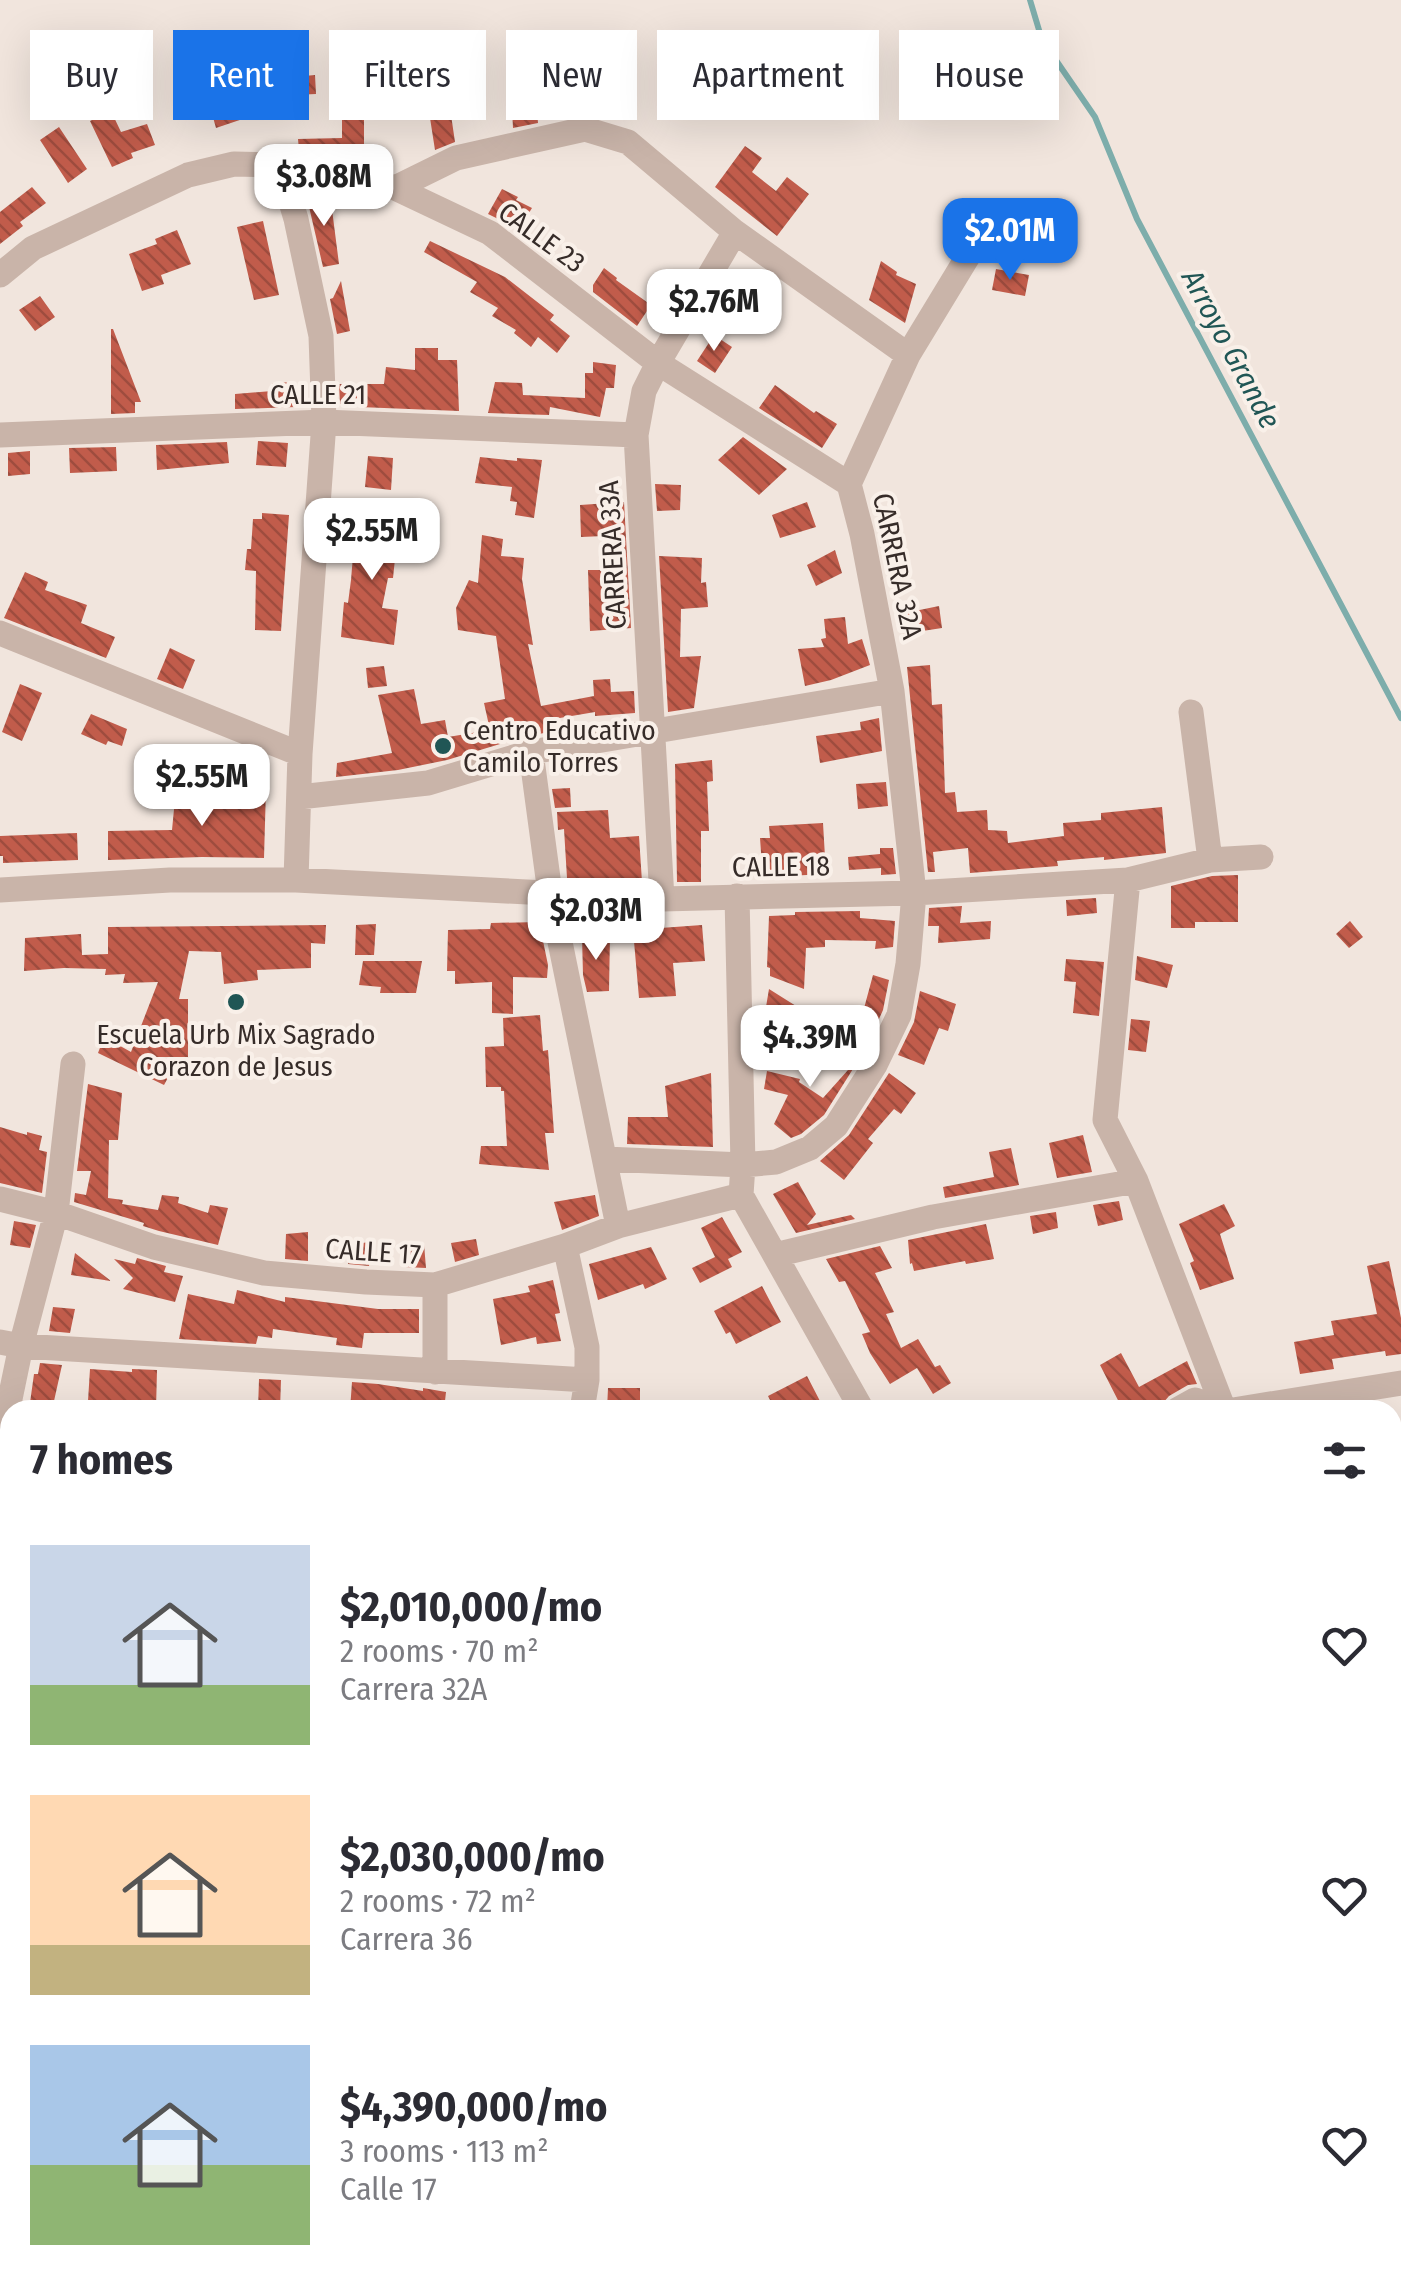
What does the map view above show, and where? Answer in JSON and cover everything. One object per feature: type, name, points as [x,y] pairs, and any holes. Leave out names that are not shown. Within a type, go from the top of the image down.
[{"type":"street","points":[[395,188],[456,158],[586,129],[628,142],[735,232],[908,355]]},
{"type":"street","name":"CALLE 23","points":[[0,274],[32,248],[188,174],[234,164],[332,170],[395,188],[490,233],[658,363],[850,484]]},
{"type":"street","points":[[280,164],[296,219],[320,336],[324,422],[300,754],[296,880]]},
{"type":"street","points":[[430,170],[442,210]]},
{"type":"street","name":"CARRERA 32A","points":[[914,893],[892,691],[850,484],[908,355],[987,225]]},
{"type":"street","name":"CARRERA 33A","points":[[662,899],[636,435],[644,391],[735,232]]},
{"type":"street","name":"CALLE 21","points":[[0,435],[324,422],[636,435]]},
{"type":"street","points":[[0,633],[300,754]]},
{"type":"street","points":[[299,797],[428,783],[530,752],[892,691]]},
{"type":"street","points":[[1191,712],[1210,860]]},
{"type":"street","points":[[530,752],[550,893],[618,1226]]},
{"type":"street","name":"CALLE 18","points":[[0,890],[170,880],[296,880],[662,899],[914,893],[1128,880],[1210,860],[1261,856]]},
{"type":"street","points":[[1128,880],[1104,1120],[1136,1181],[1218,1400]]},
{"type":"street","points":[[605,1159],[743,1165],[776,1162],[810,1148],[836,1126],[876,1065],[899,1016],[914,893]]},
{"type":"street","points":[[738,896],[741,1195],[856,1400]]},
{"type":"street","points":[[5,1400],[10,1344],[56,1213],[73,1064]]},
{"type":"street","points":[[775,1255],[933,1217],[1136,1181]]},
{"type":"street","name":"CALLE 17","points":[[0,1198],[56,1213],[154,1248],[264,1273],[435,1285],[566,1246],[618,1226],[741,1195]]},
{"type":"street","points":[[566,1246],[587,1346],[584,1400]]},
{"type":"street","points":[[435,1285],[435,1372]]},
{"type":"street","points":[[10,1344],[587,1380]]},
{"type":"street","points":[[1295,1400],[1401,1383]]},
{"type":"building","points":[[315,75],[316,94],[309,94],[309,76]]},
{"type":"building","points":[[115,120],[121,132],[147,124],[155,145],[131,153],[133,158],[112,167],[90,121]]},
{"type":"building","points":[[214,120],[240,120],[216,128]]},
{"type":"building","points":[[342,120],[364,120],[364,160],[299,150],[298,139],[342,138]]},
{"type":"building","points":[[430,120],[452,120],[455,142],[435,150]]},
{"type":"building","points":[[513,120],[538,120],[538,123],[513,128]]},
{"type":"building","points":[[59,127],[87,169],[68,183],[40,140]]},
{"type":"building","points":[[745,146],[762,158],[752,172],[776,191],[787,177],[809,194],[777,236],[715,187]]},
{"type":"building","points":[[32,187],[46,203],[20,222],[23,226],[0,244],[0,212]]},
{"type":"building","points":[[502,189],[532,208],[519,229],[488,214]]},
{"type":"building","points":[[330,194],[339,264],[323,267],[307,198]]},
{"type":"building","points":[[263,221],[279,295],[254,300],[237,227]]},
{"type":"building","points":[[177,230],[191,264],[161,275],[164,284],[142,291],[129,254],[157,244],[155,239]]},
{"type":"building","points":[[430,241],[505,277],[554,315],[550,320],[570,336],[557,353],[538,337],[531,347],[514,333],[516,330],[492,316],[498,308],[470,292],[477,282],[424,252]]},
{"type":"building","points":[[881,261],[896,275],[916,284],[905,323],[869,300]]},
{"type":"building","points":[[604,268],[651,305],[637,326],[593,292]]},
{"type":"building","points":[[996,269],[1029,275],[1025,296],[992,290]]},
{"type":"building","points":[[341,281],[350,331],[337,334],[330,299]]},
{"type":"building","points":[[40,296],[55,317],[35,331],[19,310]]},
{"type":"building","points":[[111,329],[141,402],[135,402],[135,413],[111,414]]},
{"type":"building","points":[[714,335],[732,347],[715,373],[697,361]]},
{"type":"building","points":[[415,348],[438,348],[438,360],[457,360],[459,411],[340,404],[339,384],[384,384],[386,367],[415,370]]},
{"type":"building","points":[[593,362],[616,365],[614,388],[606,388],[600,417],[550,407],[549,415],[488,413],[495,382],[522,383],[523,395],[585,398],[585,373],[593,373]]},
{"type":"building","points":[[295,382],[296,407],[235,409],[235,394],[272,391],[272,383]]},
{"type":"building","points":[[775,385],[837,424],[822,448],[759,408]]},
{"type":"building","points":[[743,437],[787,469],[759,495],[718,460]]},
{"type":"building","points":[[258,441],[288,443],[286,467],[256,465]]},
{"type":"building","points":[[227,442],[229,463],[157,470],[156,445]]},
{"type":"building","points":[[116,447],[117,471],[70,473],[69,448]]},
{"type":"building","points":[[30,451],[30,474],[8,476],[8,453]]},
{"type":"building","points":[[368,456],[393,458],[391,490],[365,487]]},
{"type":"building","points":[[480,457],[542,460],[534,518],[515,515],[517,502],[510,501],[512,487],[475,483]]},
{"type":"building","points":[[655,484],[681,485],[680,510],[657,511]]},
{"type":"building","points":[[624,502],[631,628],[590,631],[588,570],[605,570],[604,536],[581,537],[580,505]]},
{"type":"building","points":[[807,502],[816,527],[780,538],[772,515]]},
{"type":"building","points":[[262,513],[289,515],[281,631],[255,630],[256,571],[245,570],[253,519],[262,519]]},
{"type":"building","points":[[356,519],[399,521],[393,578],[388,578],[382,608],[398,610],[394,645],[341,637]]},
{"type":"building","points":[[482,535],[503,539],[501,556],[524,558],[522,579],[533,645],[528,644],[541,706],[594,696],[593,680],[610,679],[611,692],[634,691],[635,713],[595,716],[595,712],[548,720],[550,732],[447,760],[336,777],[337,763],[392,753],[378,695],[414,689],[421,724],[445,720],[448,737],[490,730],[484,703],[505,699],[496,636],[458,630],[456,608],[469,580],[478,583]]},
{"type":"building","points":[[835,550],[842,573],[816,586],[807,565]]},
{"type":"building","points":[[659,556],[702,558],[701,583],[706,582],[708,607],[681,609],[680,657],[701,656],[694,708],[668,712]]},
{"type":"building","points":[[25,572],[48,582],[45,590],[87,605],[81,623],[115,637],[106,658],[4,618]]},
{"type":"building","points":[[939,606],[942,628],[903,634],[900,614]]},
{"type":"building","points":[[845,617],[848,644],[862,639],[870,665],[805,686],[798,649],[824,647],[824,619]]},
{"type":"building","points":[[170,648],[195,660],[183,689],[157,679]]},
{"type":"building","points":[[930,665],[932,705],[942,704],[945,793],[955,792],[957,812],[987,810],[988,830],[1007,831],[1008,843],[1064,836],[1063,823],[1101,820],[1101,813],[1162,807],[1166,853],[1057,861],[1058,866],[970,873],[968,848],[933,852],[935,872],[928,872],[907,667]]},
{"type":"building","points":[[384,666],[387,686],[368,688],[366,668]]},
{"type":"building","points":[[20,684],[42,693],[22,741],[2,732]]},
{"type":"building","points":[[91,714],[127,729],[122,746],[108,741],[106,745],[81,734]]},
{"type":"building","points":[[879,718],[882,751],[820,763],[816,736],[861,730],[860,722]]},
{"type":"building","points":[[712,760],[713,781],[707,782],[709,831],[701,831],[701,882],[677,882],[675,764]]},
{"type":"building","points":[[886,782],[888,806],[858,809],[856,784]]},
{"type":"building","points":[[208,784],[266,788],[264,858],[108,860],[108,831],[172,830],[175,799],[207,798]]},
{"type":"building","points":[[570,788],[571,807],[555,808],[552,789]]},
{"type":"building","points":[[608,810],[610,838],[639,836],[642,882],[567,878],[564,829],[558,830],[557,812]]},
{"type":"building","points":[[823,823],[826,874],[763,880],[760,838],[770,838],[769,826]]},
{"type":"building","points":[[77,833],[78,860],[3,863],[0,856],[0,836]]},
{"type":"building","points":[[880,848],[893,848],[896,874],[881,875],[881,868],[849,870],[848,857],[880,854]]},
{"type":"building","points":[[1238,875],[1238,922],[1195,922],[1195,928],[1171,928],[1171,886],[1212,876]]},
{"type":"building","points":[[1096,898],[1097,913],[1067,916],[1066,900]]},
{"type":"building","points":[[962,906],[960,923],[991,921],[990,939],[938,943],[939,926],[928,926],[929,908]]},
{"type":"building","points":[[860,911],[860,918],[895,921],[893,947],[875,949],[876,941],[825,940],[825,947],[806,948],[804,989],[770,976],[769,916]]},
{"type":"building","points":[[1350,921],[1363,937],[1349,948],[1336,934]]},
{"type":"building","points":[[538,922],[538,936],[542,936],[548,965],[547,978],[513,977],[513,1014],[492,1013],[492,982],[455,984],[455,971],[447,971],[448,930],[490,929],[491,923]]},
{"type":"building","points":[[376,924],[374,955],[355,955],[356,925]]},
{"type":"building","points":[[326,925],[325,944],[311,943],[311,968],[257,970],[258,980],[224,984],[221,952],[189,951],[179,999],[188,999],[188,1057],[154,1057],[152,1064],[170,1074],[164,1085],[98,1053],[104,1037],[131,1052],[158,982],[123,983],[125,974],[105,975],[106,969],[24,971],[25,938],[81,934],[82,955],[108,954],[108,927]]},
{"type":"building","points":[[702,925],[705,961],[673,963],[676,996],[639,998],[633,930]]},
{"type":"building","points":[[610,935],[609,991],[587,992],[582,936]]},
{"type":"building","points":[[1137,956],[1173,965],[1167,988],[1135,980]]},
{"type":"building","points":[[1066,959],[1104,962],[1099,1016],[1073,1013],[1076,982],[1064,981]]},
{"type":"building","points":[[363,961],[422,961],[416,993],[380,993],[381,987],[359,985]]},
{"type":"building","points":[[873,975],[889,980],[879,1019],[863,1012]]},
{"type":"building","points":[[769,989],[796,1006],[794,1021],[764,1019]]},
{"type":"building","points":[[920,991],[956,1004],[948,1031],[939,1028],[924,1065],[898,1055],[914,1022]]},
{"type":"building","points":[[540,1015],[543,1051],[548,1050],[554,1133],[545,1133],[549,1170],[479,1164],[481,1146],[507,1146],[504,1091],[501,1087],[486,1087],[485,1047],[504,1046],[503,1018]]},
{"type":"building","points":[[1131,1019],[1150,1021],[1146,1052],[1128,1050]]},
{"type":"building","points":[[834,1032],[863,1053],[824,1115],[791,1138],[774,1124],[788,1095],[764,1089],[767,1071],[800,1079],[823,1098],[848,1070],[821,1051]]},
{"type":"building","points":[[711,1073],[713,1147],[627,1144],[628,1117],[668,1117],[665,1086]]},
{"type":"building","points":[[889,1073],[916,1093],[901,1114],[894,1109],[868,1139],[873,1143],[844,1180],[820,1161],[849,1135]]},
{"type":"building","points":[[88,1084],[122,1093],[118,1140],[109,1140],[108,1198],[158,1210],[162,1195],[179,1197],[178,1203],[208,1213],[210,1205],[228,1208],[218,1245],[159,1231],[74,1202],[75,1193],[86,1195],[91,1171],[77,1171]]},
{"type":"building","points":[[0,1127],[42,1136],[39,1150],[47,1152],[42,1193],[0,1183]]},
{"type":"building","points":[[1083,1135],[1092,1172],[1057,1178],[1049,1143]]},
{"type":"building","points":[[1011,1148],[1019,1185],[945,1198],[943,1187],[994,1177],[989,1152]]},
{"type":"building","points":[[798,1182],[816,1214],[807,1225],[851,1215],[855,1219],[796,1233],[773,1194]]},
{"type":"building","points":[[595,1195],[599,1216],[562,1230],[554,1202]]},
{"type":"building","points":[[1119,1201],[1123,1220],[1098,1226],[1093,1205]]},
{"type":"building","points":[[1224,1204],[1235,1226],[1220,1234],[1234,1279],[1200,1290],[1190,1263],[1194,1261],[1179,1224]]},
{"type":"building","points":[[1056,1212],[1058,1228],[1033,1234],[1030,1216]]},
{"type":"building","points":[[722,1217],[742,1252],[728,1259],[732,1267],[700,1283],[692,1268],[715,1257],[701,1228]]},
{"type":"building","points":[[14,1221],[36,1225],[30,1248],[10,1245]]},
{"type":"building","points":[[986,1224],[994,1259],[914,1271],[908,1240]]},
{"type":"building","points":[[308,1232],[308,1261],[285,1259],[286,1234]]},
{"type":"building","points":[[476,1239],[479,1255],[455,1262],[451,1243]]},
{"type":"building","points":[[372,1242],[369,1266],[348,1264],[350,1244]]},
{"type":"building","points":[[424,1244],[426,1268],[405,1267],[404,1245]]},
{"type":"building","points":[[880,1246],[892,1268],[875,1273],[894,1312],[886,1314],[901,1348],[918,1339],[935,1367],[940,1365],[951,1383],[933,1394],[917,1368],[890,1384],[870,1353],[862,1334],[870,1332],[845,1281],[839,1282],[826,1259]]},
{"type":"building","points":[[651,1247],[667,1279],[645,1289],[643,1284],[598,1300],[589,1264]]},
{"type":"building","points":[[75,1253],[111,1281],[71,1275]]},
{"type":"building","points":[[137,1258],[166,1266],[164,1272],[183,1276],[175,1302],[123,1289],[133,1278],[114,1259],[135,1264]]},
{"type":"building","points":[[1389,1261],[1401,1318],[1401,1354],[1386,1356],[1385,1351],[1332,1359],[1334,1369],[1300,1374],[1294,1342],[1334,1335],[1331,1321],[1377,1314],[1367,1266]]},
{"type":"building","points":[[553,1280],[561,1341],[537,1344],[536,1337],[501,1345],[493,1299],[530,1292],[528,1286]]},
{"type":"building","points":[[762,1286],[781,1322],[736,1344],[714,1311]]},
{"type":"building","points":[[237,1290],[285,1302],[285,1297],[378,1309],[419,1309],[419,1333],[364,1333],[362,1348],[336,1345],[337,1338],[273,1329],[272,1338],[258,1336],[256,1344],[179,1339],[188,1294],[234,1304]]},
{"type":"building","points":[[53,1307],[75,1309],[70,1333],[49,1331]]},
{"type":"building","points":[[1121,1353],[1139,1387],[1187,1361],[1197,1384],[1188,1385],[1166,1400],[1118,1400],[1100,1365]]},
{"type":"building","points":[[40,1363],[62,1365],[54,1400],[30,1400],[34,1374],[38,1374]]},
{"type":"building","points":[[90,1369],[157,1370],[156,1400],[88,1400]]},
{"type":"building","points":[[807,1376],[819,1400],[770,1400],[768,1396]]},
{"type":"building","points":[[259,1379],[281,1380],[280,1400],[258,1400]]},
{"type":"building","points":[[352,1382],[446,1392],[445,1400],[351,1400]]},
{"type":"building","points":[[608,1388],[640,1388],[640,1400],[607,1400]]},
{"type":"waterway","name":"Arroyo Grande","points":[[1030,0],[1042,40],[1095,117],[1137,219],[1401,718]]},
{"type":"place","name":"Centro Educativo Camilo Torres","points":[[443,746]]},
{"type":"place","name":"Escuela Urb Mix Sagrado Corazon de Jesus","points":[[236,1002]]}]
